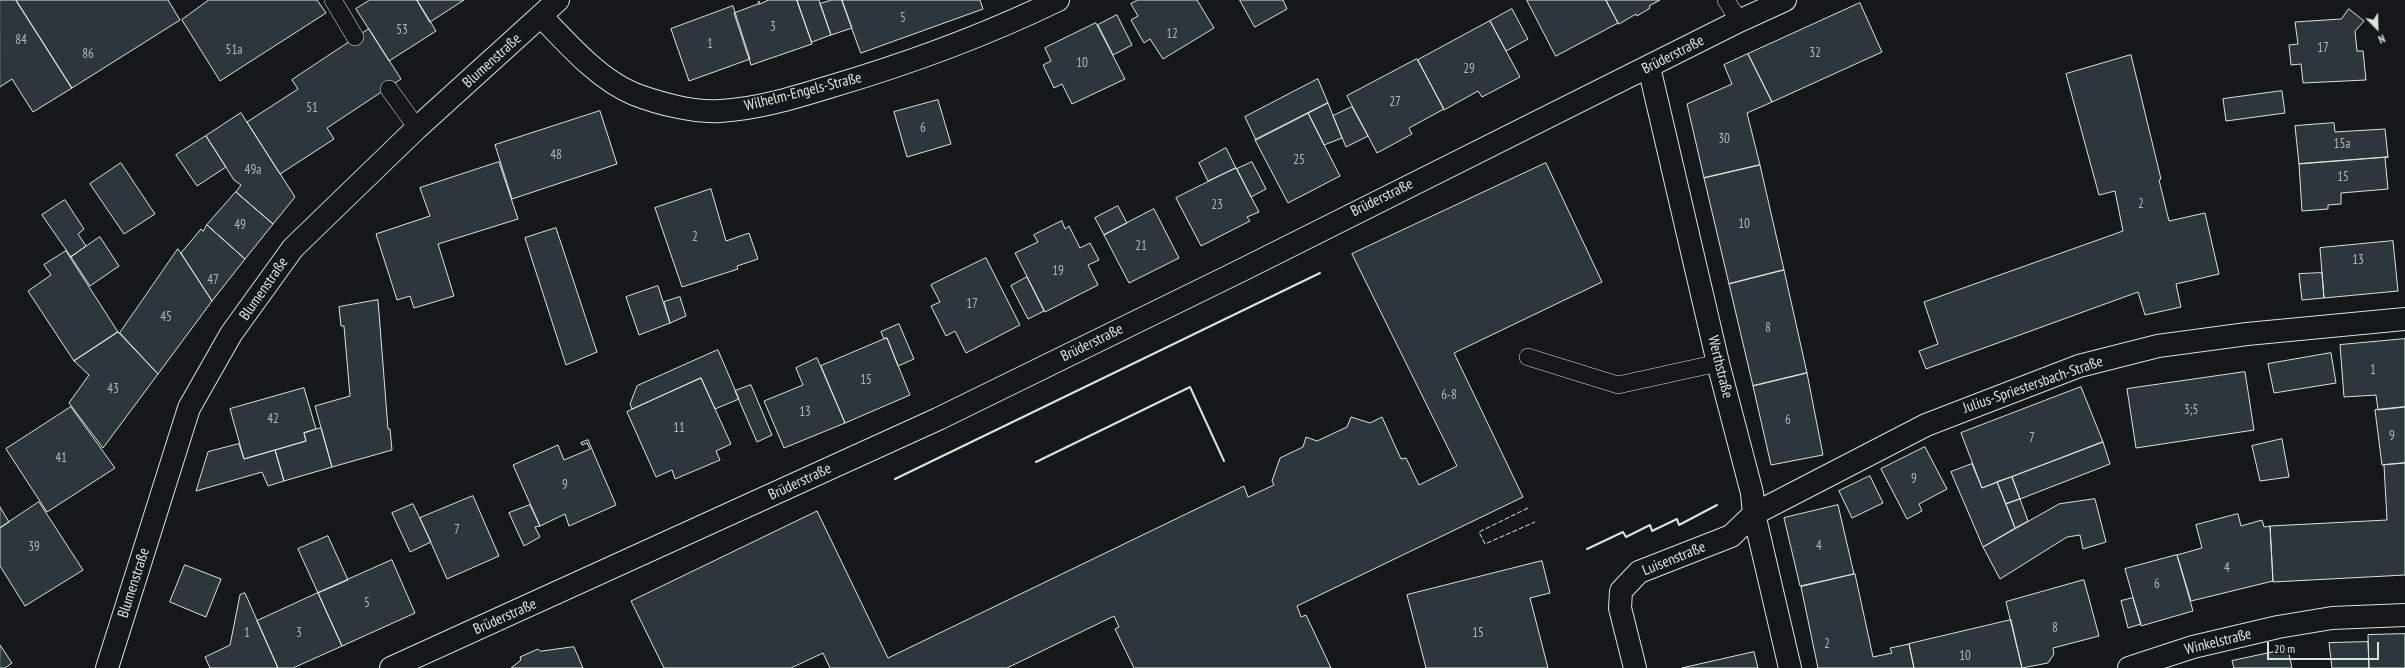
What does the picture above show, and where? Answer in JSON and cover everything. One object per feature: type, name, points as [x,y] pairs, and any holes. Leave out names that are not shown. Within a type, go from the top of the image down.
[{"type":"street","name":"Blumenstraße","points":[[107,668],[189,408],[227,341],[292,248],[417,128],[558,0]]},
{"type":"street","name":"Wilhelm-Engels-Straße","points":[[541,16],[590,66],[633,93],[673,105],[718,111],[750,108],[788,99],[864,77],[924,57],[1013,22],[1058,0]]},
{"type":"street","name":"Brüderstraße","points":[[391,668],[938,419],[1650,67],[1739,21],[1785,0]]},
{"type":"street","name":"Werthstraße","points":[[1650,67],[1718,363],[1752,493],[1754,514],[1790,668]]},
{"type":"street","name":"Julius-Spriestersbach-Straße","points":[[1754,514],[1926,425],[2079,366],[2158,346],[2247,334],[2405,319]]},
{"type":"street","name":"Luisenstraße","points":[[1635,668],[1620,608],[1621,591],[1639,572],[1731,536],[1754,514]]},
{"type":"street","name":"Winkelstraße","points":[[2129,668],[2194,648],[2278,627],[2332,618],[2405,615]]},
{"type":"lane","points":[[333,0],[355,37]]},
{"type":"lane","points":[[1726,0],[1739,21]]},
{"type":"lane","points":[[389,89],[417,128]]},
{"type":"lane","points":[[1528,357],[1618,385],[1718,363]]},
{"type":"building","points":[[0,0],[16,0],[72,88],[33,112],[12,79],[0,87]]},
{"type":"building","points":[[16,0],[168,0],[180,20],[72,88]]},
{"type":"building","points":[[209,0],[317,0],[326,13],[220,81],[182,20]]},
{"type":"building","points":[[370,0],[417,0],[436,31],[389,61],[356,9]]},
{"type":"building","points":[[417,0],[464,0],[430,22]]},
{"type":"building","points":[[769,0],[797,0],[812,44],[751,65],[734,13],[758,4],[759,1],[759,4]]},
{"type":"building","points":[[797,0],[819,0],[831,35],[812,42]]},
{"type":"building","points":[[832,0],[842,0],[852,28],[831,35],[820,4]]},
{"type":"building","points":[[842,0],[980,0],[983,9],[861,53]]},
{"type":"building","points":[[1138,0],[1197,0],[1214,28],[1163,59],[1150,39],[1144,43],[1131,20],[1138,16],[1131,4]]},
{"type":"building","points":[[1240,0],[1283,0],[1287,9],[1255,27]]},
{"type":"building","points":[[1527,0],[1606,0],[1618,23],[1556,56]]},
{"type":"building","points":[[1606,0],[1660,0],[1649,6],[1650,8],[1637,16],[1636,14],[1619,24]]},
{"type":"building","points":[[1860,3],[1882,52],[1772,102],[1748,54]]},
{"type":"building","points":[[733,6],[750,59],[689,81],[671,29]]},
{"type":"building","points":[[1512,9],[1528,39],[1506,51],[1490,21]]},
{"type":"building","points":[[2349,9],[2364,21],[2355,31],[2357,51],[2363,51],[2366,80],[2303,83],[2301,64],[2291,65],[2289,45],[2298,44],[2295,22],[2341,19]]},
{"type":"building","points":[[1117,15],[1132,45],[1113,55],[1098,25]]},
{"type":"building","points":[[1490,21],[1520,77],[1482,97],[1478,91],[1444,110],[1418,60]]},
{"type":"building","points":[[1096,23],[1125,79],[1072,104],[1062,84],[1054,88],[1043,65],[1051,61],[1045,48]]},
{"type":"building","points":[[369,29],[401,79],[327,128],[334,139],[280,174],[247,122],[298,89],[292,80]]},
{"type":"building","points":[[1748,54],[1772,102],[1747,113],[1760,165],[1704,178],[1687,104],[1732,84],[1724,65]]},
{"type":"building","points":[[2131,55],[2161,179],[2159,180],[2169,221],[2205,213],[2219,274],[2176,284],[2181,307],[2145,315],[2138,292],[1926,369],[1919,351],[1938,344],[1924,302],[2123,231],[2115,191],[2099,195],[2066,74]]},
{"type":"building","points":[[1417,59],[1444,109],[1409,128],[1412,134],[1377,153],[1347,96]]},
{"type":"building","points":[[1318,79],[1328,103],[1256,140],[1245,117]]},
{"type":"building","points":[[2282,91],[2285,113],[2226,121],[2223,99]]},
{"type":"building","points":[[938,100],[951,144],[907,157],[894,112]]},
{"type":"building","points":[[1328,103],[1342,138],[1324,145],[1308,113]]},
{"type":"building","points":[[1352,107],[1368,136],[1346,147],[1333,116]]},
{"type":"building","points":[[600,111],[617,164],[512,199],[495,145]]},
{"type":"building","points":[[241,113],[295,197],[273,224],[236,192],[241,185],[234,180],[206,136]]},
{"type":"building","points":[[1308,113],[1340,176],[1288,203],[1255,140]]},
{"type":"building","points":[[2334,123],[2335,132],[2385,129],[2388,157],[2299,164],[2295,126]]},
{"type":"building","points":[[206,136],[226,167],[197,186],[176,155]]},
{"type":"building","points":[[1226,148],[1236,168],[1208,181],[1199,163]]},
{"type":"building","points":[[2388,157],[2385,158],[2388,189],[2341,193],[2341,204],[2328,205],[2328,209],[2302,211],[2299,164]]},
{"type":"building","points":[[499,162],[518,219],[438,244],[454,296],[414,308],[410,296],[397,300],[376,234],[430,216],[420,188]]},
{"type":"building","points":[[1252,162],[1266,189],[1251,197],[1237,169]]},
{"type":"building","points":[[121,163],[155,214],[124,234],[90,184]]},
{"type":"building","points":[[1546,163],[1602,282],[1454,353],[1523,497],[1297,606],[1301,617],[1306,615],[1331,668],[1134,668],[1115,629],[1119,627],[1114,616],[1007,668],[830,668],[823,653],[791,668],[664,668],[631,601],[817,511],[888,658],[1244,486],[1248,497],[1274,485],[1272,481],[1280,458],[1303,447],[1306,437],[1317,441],[1347,427],[1351,417],[1370,423],[1382,417],[1401,459],[1406,458],[1419,485],[1457,466],[1352,254]]},
{"type":"building","points":[[1760,165],[1784,270],[1729,284],[1704,178]]},
{"type":"building","points":[[1236,168],[1259,212],[1247,217],[1250,221],[1201,246],[1176,198]]},
{"type":"building","points":[[711,189],[726,241],[749,233],[758,259],[737,266],[738,269],[682,287],[655,208]]},
{"type":"building","points":[[236,192],[273,224],[245,259],[207,225]]},
{"type":"building","points":[[65,200],[84,229],[78,234],[86,246],[71,257],[42,215]]},
{"type":"building","points":[[1118,206],[1127,223],[1104,235],[1095,218]]},
{"type":"building","points":[[1154,209],[1179,258],[1129,283],[1104,235]]},
{"type":"building","points":[[1062,221],[1065,229],[1069,226],[1080,248],[1090,243],[1099,260],[1088,265],[1098,285],[1045,312],[1015,253],[1038,242],[1034,235]]},
{"type":"building","points":[[207,225],[245,259],[212,301],[181,253],[201,229],[203,231]]},
{"type":"building","points":[[556,228],[597,352],[566,365],[525,238]]},
{"type":"building","points":[[100,237],[119,266],[90,286],[71,257]]},
{"type":"building","points":[[2393,241],[2398,291],[2324,298],[2320,248]]},
{"type":"building","points":[[178,249],[212,301],[158,374],[120,333]]},
{"type":"building","points":[[66,251],[118,332],[74,361],[28,291],[51,275],[44,265]]},
{"type":"building","points":[[986,258],[1020,325],[966,353],[955,331],[946,336],[931,306],[940,302],[931,285]]},
{"type":"building","points":[[1784,270],[1807,373],[1753,386],[1729,284]]},
{"type":"building","points":[[2322,273],[2324,298],[2302,300],[2299,274]]},
{"type":"building","points":[[1027,277],[1044,311],[1028,319],[1011,286]]},
{"type":"building","points":[[658,286],[670,323],[639,335],[626,297]]},
{"type":"building","points":[[680,297],[686,316],[670,323],[664,302]]},
{"type":"building","points":[[378,300],[388,429],[390,429],[392,450],[332,467],[315,406],[350,396],[344,326],[341,326],[339,307]]},
{"type":"building","points":[[899,324],[914,359],[898,366],[887,338],[884,339],[881,332]]},
{"type":"building","points":[[118,332],[158,374],[103,448],[69,403],[89,375],[74,361]]},
{"type":"building","points":[[887,338],[910,395],[845,423],[821,366]]},
{"type":"building","points":[[2405,339],[2405,407],[2378,410],[2376,395],[2344,397],[2340,345]]},
{"type":"building","points":[[718,350],[739,399],[715,409],[701,378],[632,409],[630,404],[637,386]]},
{"type":"building","points":[[2331,353],[2336,383],[2274,393],[2268,364]]},
{"type":"building","points":[[817,358],[845,423],[784,448],[764,401],[803,385],[796,368]]},
{"type":"building","points":[[2245,372],[2254,430],[2136,448],[2127,389]]},
{"type":"building","points":[[1807,373],[1823,455],[1771,465],[1753,386]]},
{"type":"building","points":[[701,378],[731,444],[716,451],[720,460],[675,479],[672,470],[656,477],[627,412]]},
{"type":"building","points":[[751,385],[772,435],[757,442],[735,391]]},
{"type":"building","points":[[2081,387],[2103,442],[1982,488],[1961,433]]},
{"type":"building","points":[[304,388],[316,429],[304,433],[306,441],[244,459],[230,409]]},
{"type":"building","points":[[71,407],[115,468],[47,512],[6,449]]},
{"type":"building","points":[[2405,407],[2405,463],[2382,465],[2375,410]]},
{"type":"building","points":[[321,428],[332,467],[284,481],[275,450],[306,441],[304,433]]},
{"type":"building","points":[[2282,439],[2289,477],[2260,481],[2252,446]]},
{"type":"building","points":[[588,440],[616,505],[569,526],[565,514],[540,526],[513,465],[558,445],[564,460],[590,449],[587,443],[582,445],[581,443]]},
{"type":"building","points":[[2103,442],[2110,464],[2020,499],[2012,477]]},
{"type":"building","points":[[239,444],[244,459],[275,450],[284,481],[268,486],[262,472],[196,491],[208,452]]},
{"type":"building","points":[[1925,447],[1947,489],[1919,504],[1922,511],[1907,519],[1881,469]]},
{"type":"building","points":[[2405,463],[2405,575],[2273,582],[2270,526],[2387,520],[2384,465]]},
{"type":"building","points":[[1972,464],[1982,488],[1997,482],[2015,528],[1983,547],[1951,472]]},
{"type":"building","points":[[1870,476],[1883,503],[1852,518],[1839,491]]},
{"type":"building","points":[[2012,477],[2020,499],[2006,504],[1997,482]]},
{"type":"building","points":[[473,496],[499,556],[447,579],[420,518]]},
{"type":"building","points":[[2020,499],[2028,521],[2015,528],[2006,504]]},
{"type":"building","points":[[2095,499],[2106,542],[2083,549],[2080,535],[2067,537],[2000,579],[1983,547],[2059,504]]},
{"type":"building","points":[[39,502],[83,570],[25,606],[0,566],[0,528]]},
{"type":"building","points":[[413,504],[431,542],[410,552],[392,513]]},
{"type":"building","points":[[530,505],[540,526],[535,527],[540,537],[524,546],[509,513]]},
{"type":"building","points":[[1838,505],[1854,574],[1800,586],[1784,518]]},
{"type":"building","points":[[0,507],[9,522],[0,528]]},
{"type":"building","points":[[2238,514],[2241,526],[2262,520],[2264,527],[2270,526],[2273,581],[2191,601],[2177,555],[2202,548],[2196,525]]},
{"type":"building","points":[[328,536],[348,580],[318,593],[298,549]]},
{"type":"building","points":[[2177,555],[2193,611],[2141,626],[2125,569]]},
{"type":"building","points":[[392,560],[415,613],[342,646],[318,593]]},
{"type":"building","points":[[1542,561],[1550,593],[1530,598],[1548,668],[1426,668],[1407,595]]},
{"type":"building","points":[[185,565],[221,579],[206,617],[170,602]]},
{"type":"building","points":[[1855,574],[1873,657],[1892,653],[1890,648],[1909,644],[1914,668],[1818,668],[1801,587]]},
{"type":"building","points":[[2084,580],[2099,636],[2053,648],[2054,654],[2048,663],[2022,668],[2006,602]]},
{"type":"building","points":[[245,593],[278,668],[210,668],[205,657],[230,645],[240,595]]},
{"type":"building","points":[[318,593],[342,646],[293,668],[278,668],[257,621]]},
{"type":"building","points":[[2133,598],[2141,624],[2128,628],[2121,601]]},
{"type":"building","points":[[2011,620],[2022,668],[1914,668],[1909,644]]},
{"type":"building","points":[[2405,634],[2405,668],[2369,668],[2368,635]]},
{"type":"building","points":[[2368,642],[2369,668],[2332,668],[2329,643]]},
{"type":"building","points":[[0,645],[12,663],[5,668],[0,668]]},
{"type":"building","points":[[574,647],[583,668],[511,668],[521,660],[520,657],[538,649],[540,651]]},
{"type":"building","points":[[2288,649],[2292,668],[2234,668],[2232,661]]},
{"type":"building","points":[[1754,652],[1758,668],[1682,668]]},
{"type":"fence","points":[[1528,508],[1479,532],[1485,544],[1535,522]]},
{"type":"wall","points":[[895,479],[1320,273]]},
{"type":"wall","points":[[1036,462],[1190,387],[1224,461]]},
{"type":"wall","points":[[1587,549],[1623,532],[1626,537],[1650,525],[1652,531],[1677,519],[1679,525],[1717,505]]}]
